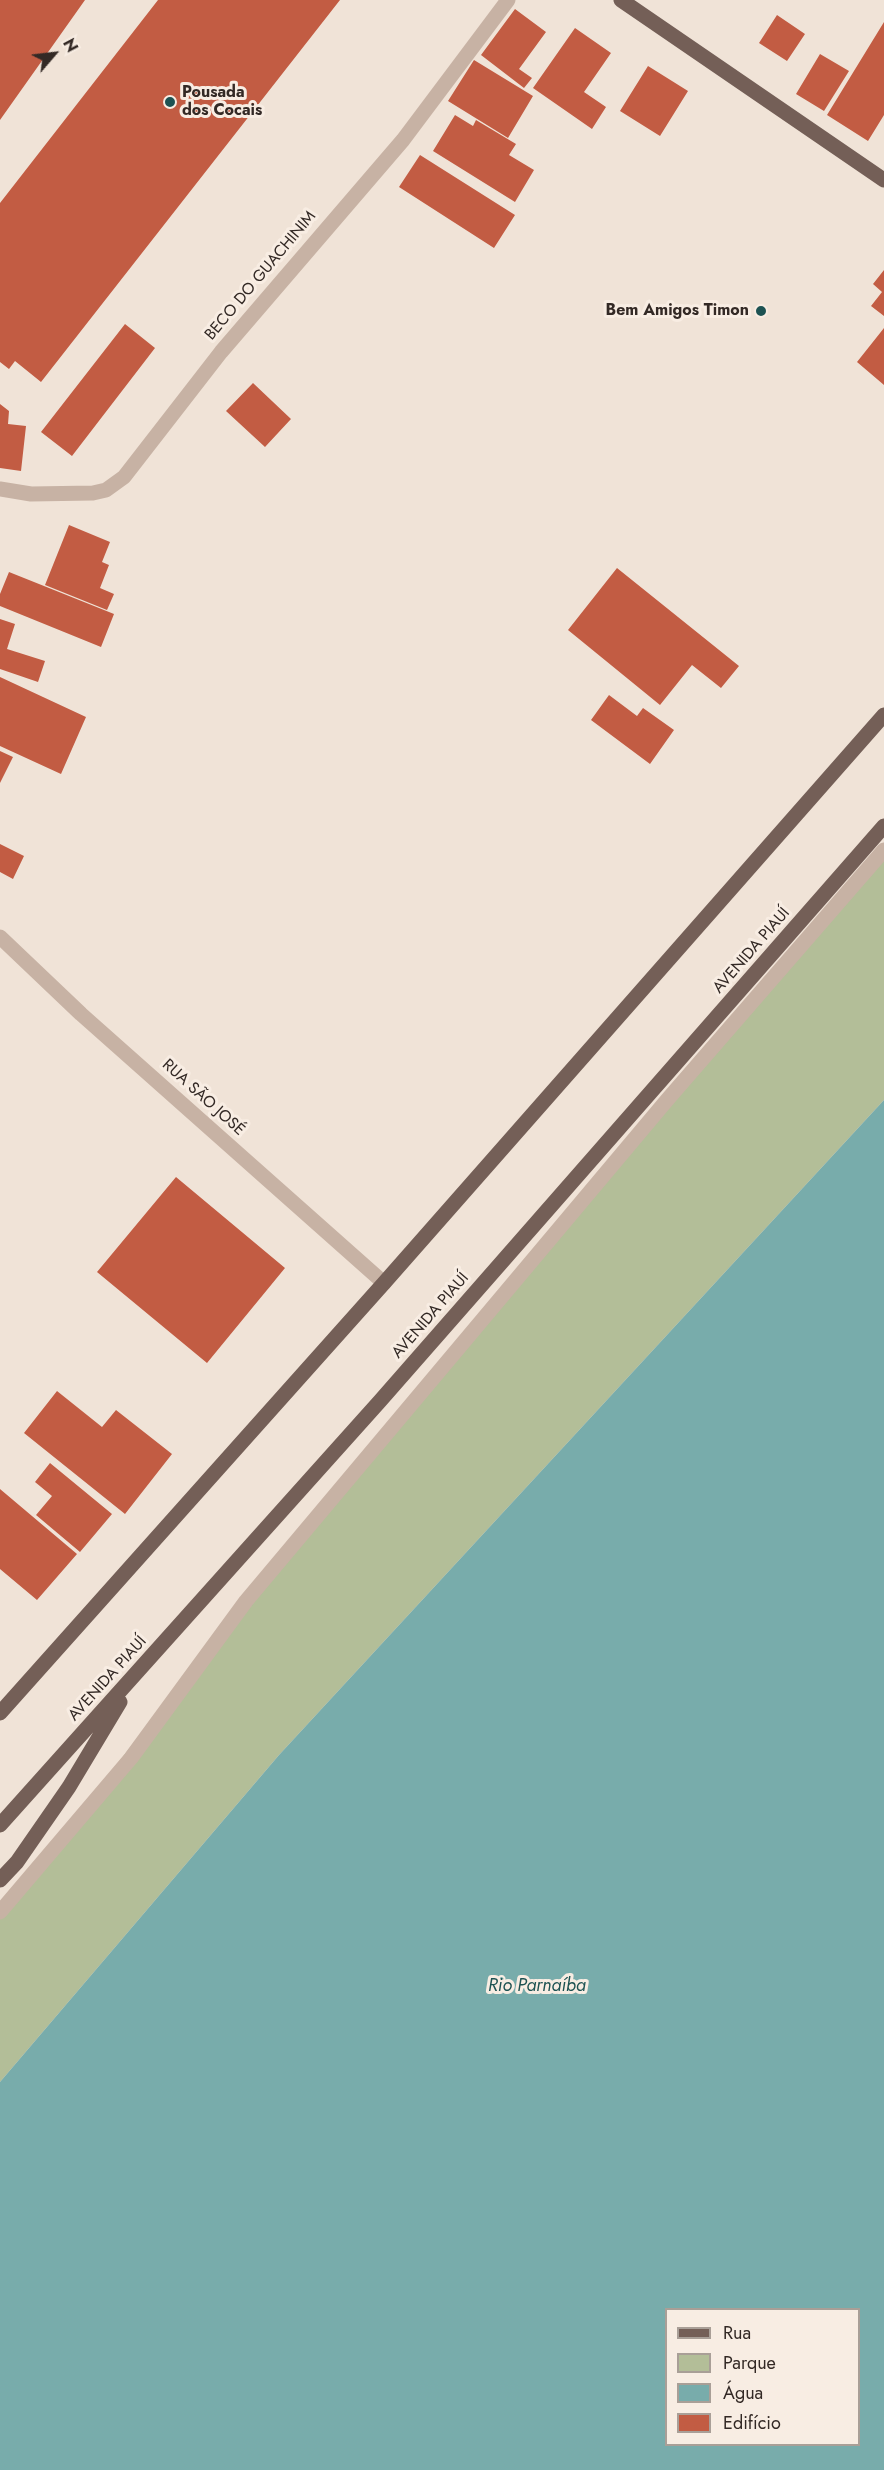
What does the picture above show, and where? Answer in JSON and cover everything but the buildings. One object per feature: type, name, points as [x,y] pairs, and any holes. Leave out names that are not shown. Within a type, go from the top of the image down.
[{"type":"main road","points":[[621,0],[884,180]]},
{"type":"main road","points":[[0,1713],[884,715]]},
{"type":"main road","name":"AVENIDA PIAUÍ","points":[[0,1825],[380,1401],[884,826]]},
{"type":"main road","points":[[0,1881],[17,1862],[69,1787],[138,1672]]},
{"type":"street","name":"BECO DO GUACHINIM","points":[[0,489],[31,494],[93,493],[106,490],[124,477],[220,352],[403,140],[508,0]]},
{"type":"street","points":[[0,1912],[131,1758],[246,1601],[652,1118],[884,850]]},
{"type":"street","name":"RUA SÃO JOSÉ","points":[[0,937],[81,1014],[384,1282]]},
{"type":"green space","points":[[884,850],[884,1100],[279,1755],[0,2082],[0,1912],[246,1601]]},
{"type":"water","name":"Rio Parnaíba","points":[[884,1100],[884,2470],[0,2470],[0,2082],[279,1755]]},
{"type":"place","name":"Pousada dos Cocais","points":[[170,102]]},
{"type":"place","name":"Bem Amigos Timon","points":[[761,311]]}]
